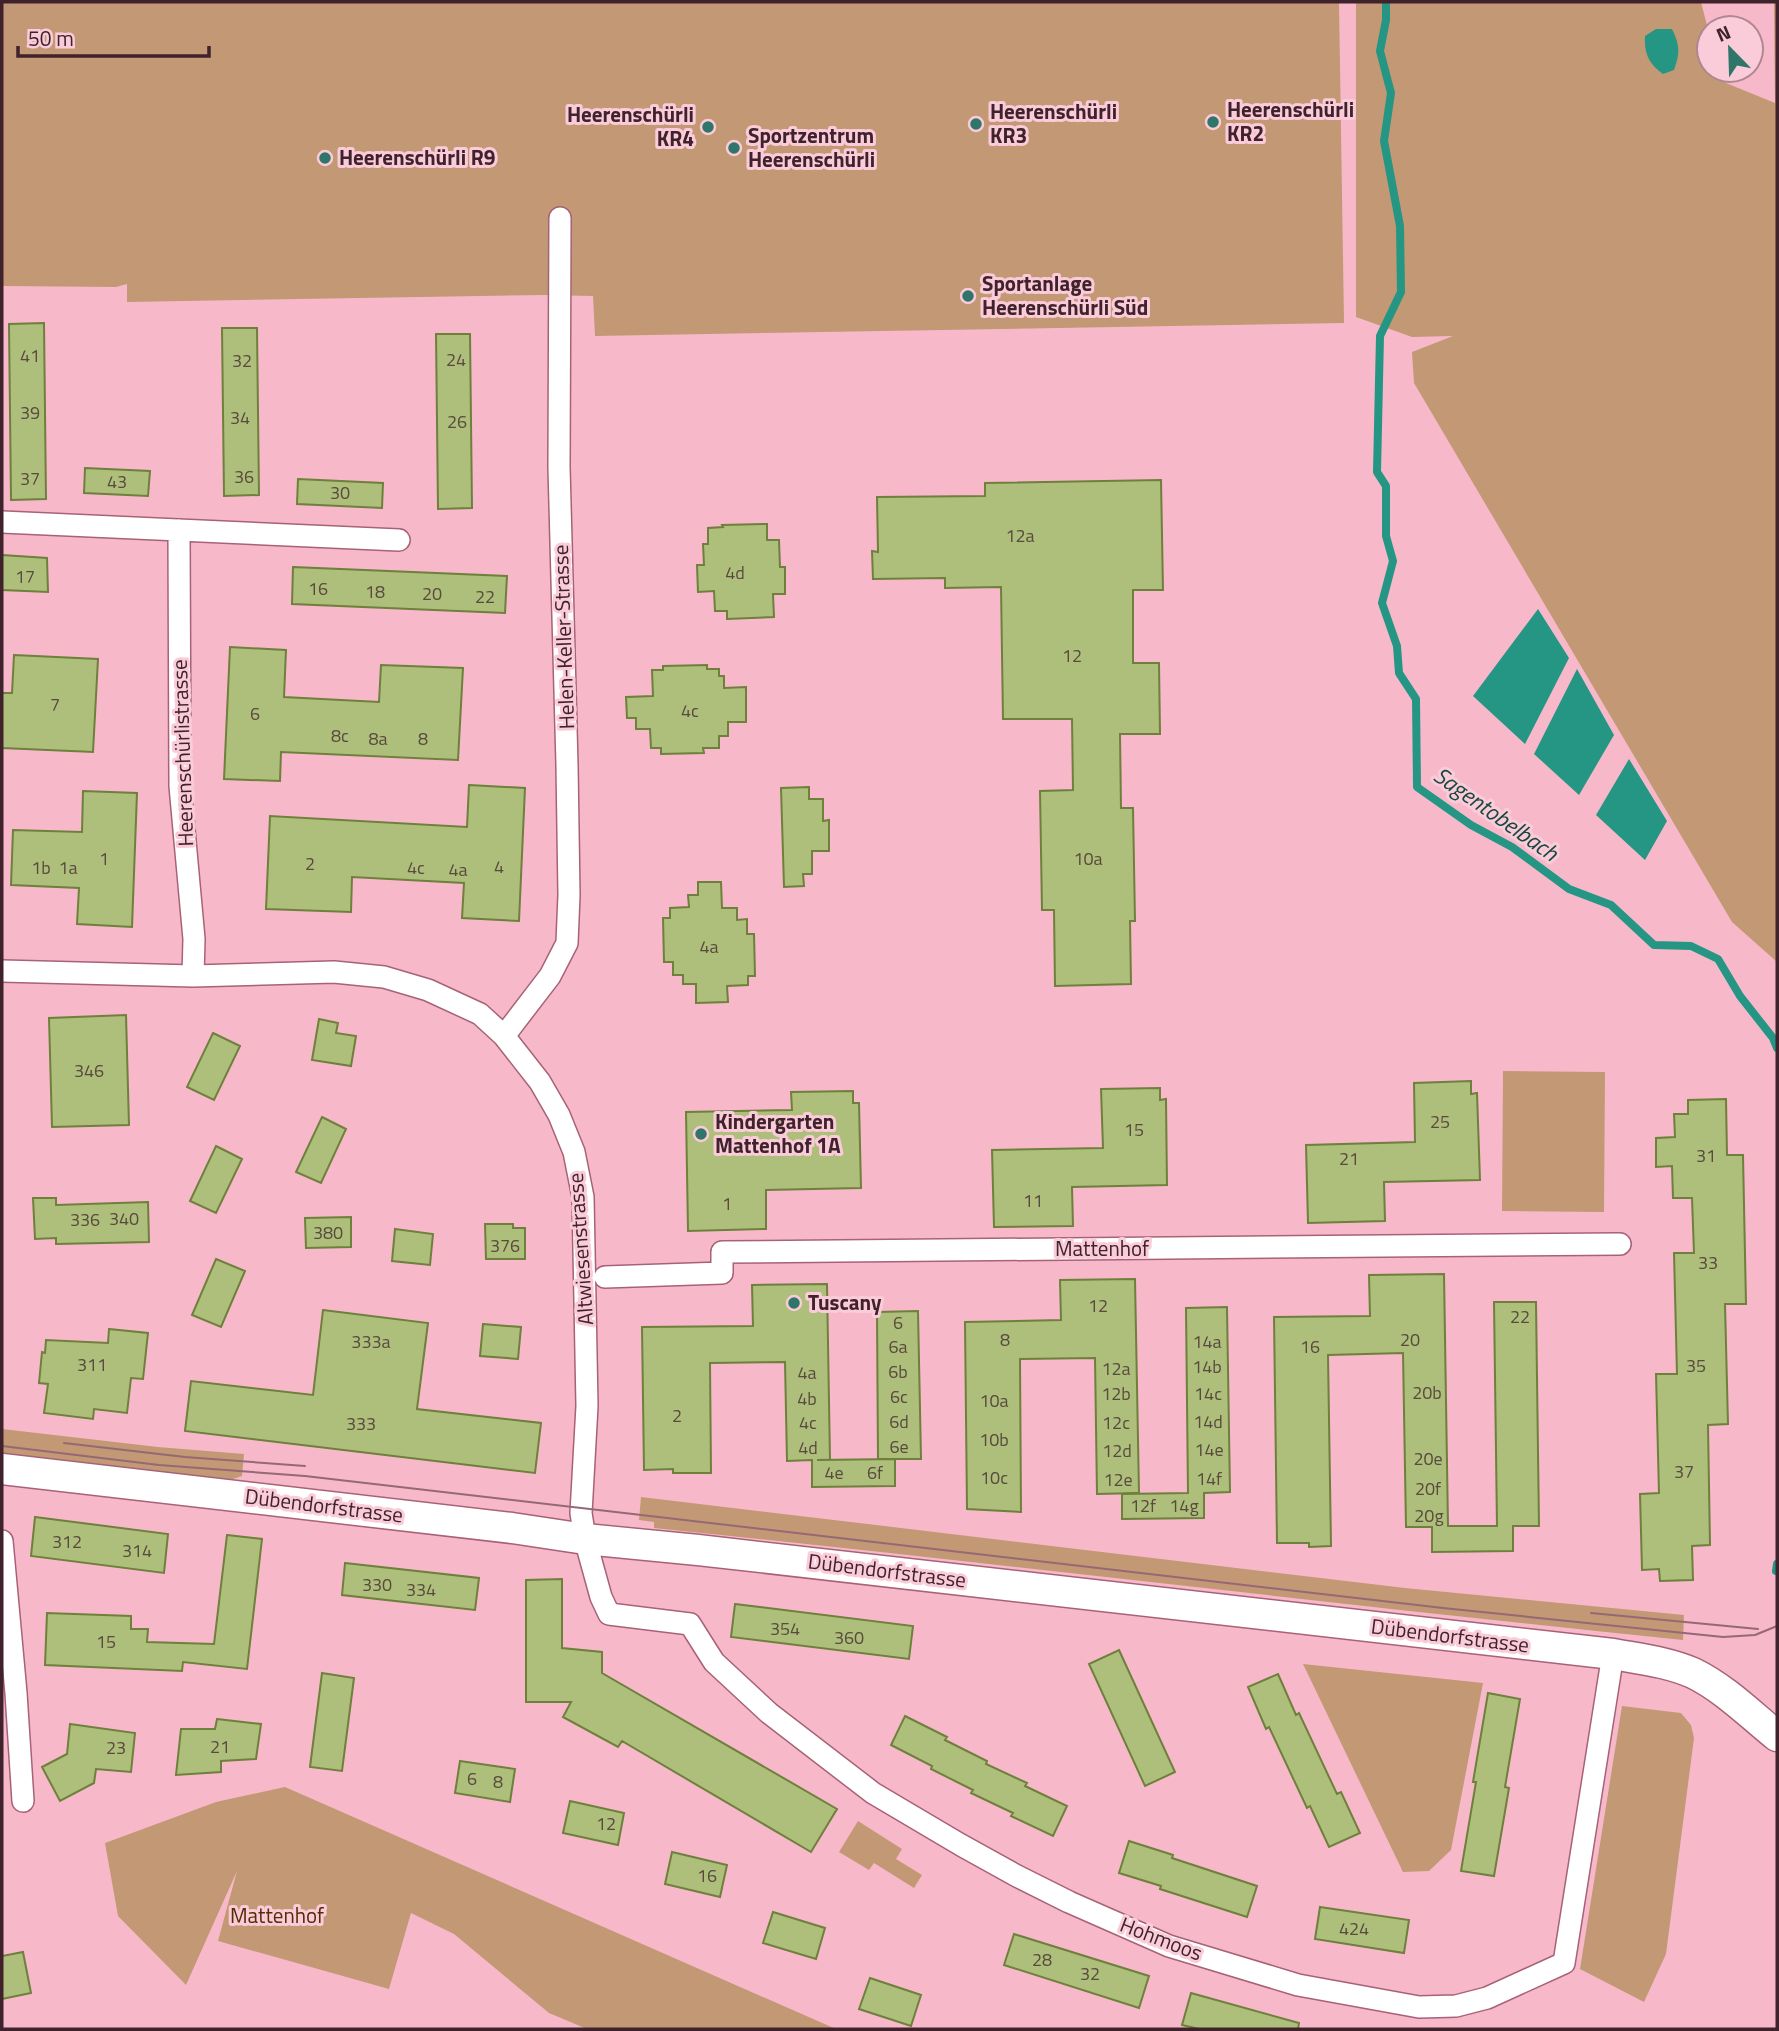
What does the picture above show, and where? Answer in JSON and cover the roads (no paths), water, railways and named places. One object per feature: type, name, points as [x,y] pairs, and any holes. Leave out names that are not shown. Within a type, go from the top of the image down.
[{"type":"street","name":"Helen-Keller-Strasse","points":[[504,1036],[550,976],[566,943],[569,895],[559,467],[560,218]]},
{"type":"street","points":[[2,522],[399,540]]},
{"type":"street","name":"Heerenschürlistrasse","points":[[179,530],[180,786],[194,939],[193,976]]},
{"type":"street","name":"Altwiesenstrasse","points":[[2,971],[193,976],[334,972],[384,977],[428,989],[470,1009],[480,1014],[504,1036],[540,1082],[559,1115],[574,1152],[583,1197],[587,1406],[581,1507],[585,1539]]},
{"type":"street","name":"Mattenhof","points":[[605,1277],[722,1273],[722,1252],[1620,1244]]},
{"type":"street","name":"Dübendorfstrasse","points":[[2,1469],[512,1528],[585,1539],[1613,1654],[1658,1662],[1693,1673],[1767,1727]]},
{"type":"street","name":"Hohmoos","points":[[585,1539],[601,1597],[609,1614],[690,1624],[714,1662],[769,1713],[873,1793],[961,1845],[1069,1902],[1169,1946],[1297,1985],[1419,2007],[1456,2006],[1487,1998],[1564,1963],[1613,1654]]},
{"type":"street","points":[[2,1541],[23,1801]]},
{"type":"waterway","name":"Sagentobelbach","points":[[1386,2],[1386,20],[1380,51],[1391,93],[1384,141],[1400,226],[1401,292],[1380,336],[1377,472],[1386,486],[1386,536],[1393,561],[1382,603],[1397,646],[1399,673],[1416,699],[1417,787],[1471,825],[1512,847],[1569,889],[1611,905],[1654,945],[1691,946],[1718,959],[1740,996],[1773,1038],[1777,1048]]},
{"type":"waterway","name":"Sagentobelbach","points":[[1776,1571],[1777,1564]]},
{"type":"tram line","points":[[64,1443],[185,1457],[305,1466]]},
{"type":"tram line","points":[[2,1446],[159,1465],[305,1476],[1443,1608],[1723,1637],[1755,1635],[1777,1626]]},
{"type":"tram line","points":[[1591,1613],[1758,1629]]},
{"type":"place","name":"Heerenschürli KR2","points":[[1213,122]]},
{"type":"place","name":"Heerenschürli KR3","points":[[976,124]]},
{"type":"place","name":"Heerenschürli KR4","points":[[708,127]]},
{"type":"place","name":"Sportzentrum Heerenschürli","points":[[734,148]]},
{"type":"place","name":"Heerenschürli R9","points":[[325,158]]},
{"type":"place","name":"Sportanlage Heerenschürli Süd","points":[[968,296]]},
{"type":"place","name":"Kindergarten Mattenhof 1A","points":[[701,1134]]},
{"type":"place","name":"Tuscany","points":[[794,1303]]}]
